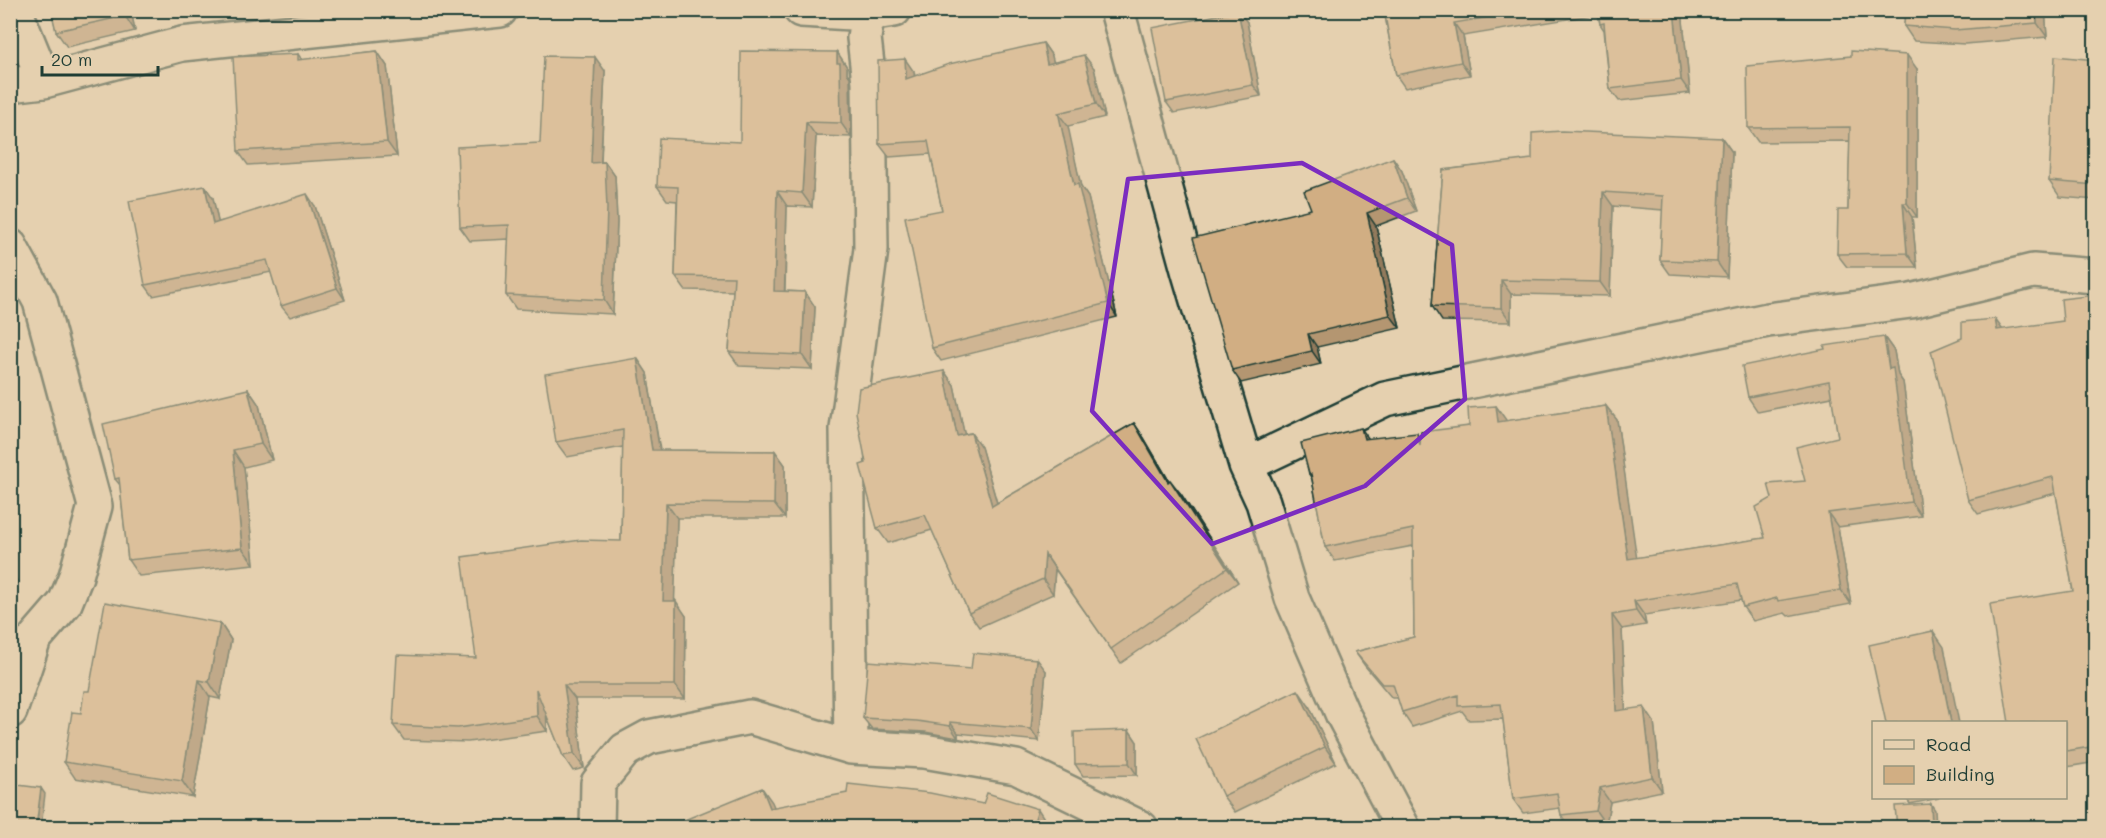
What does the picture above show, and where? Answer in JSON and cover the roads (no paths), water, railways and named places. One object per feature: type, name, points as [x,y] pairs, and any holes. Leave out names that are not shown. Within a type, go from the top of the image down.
[{"type":"street","points":[[15,10],[44,81]]},
{"type":"street","points":[[10,85],[44,81],[182,44],[500,10]]},
{"type":"street","points":[[801,10],[877,12],[864,38],[869,81],[871,249],[847,429],[851,747]]},
{"type":"street","points":[[1117,10],[1188,270],[1246,465],[1263,502],[1292,598],[1337,703],[1403,828]]},
{"type":"street","points":[[10,246],[40,302],[95,506],[76,576],[65,603],[34,639],[10,711]]},
{"type":"street","points":[[1246,465],[1385,399],[1768,320],[1911,302],[2033,271],[2096,276]]},
{"type":"street","points":[[597,828],[598,783],[625,750],[649,737],[750,717],[851,747],[924,751],[1016,767],[1141,828]]}]
